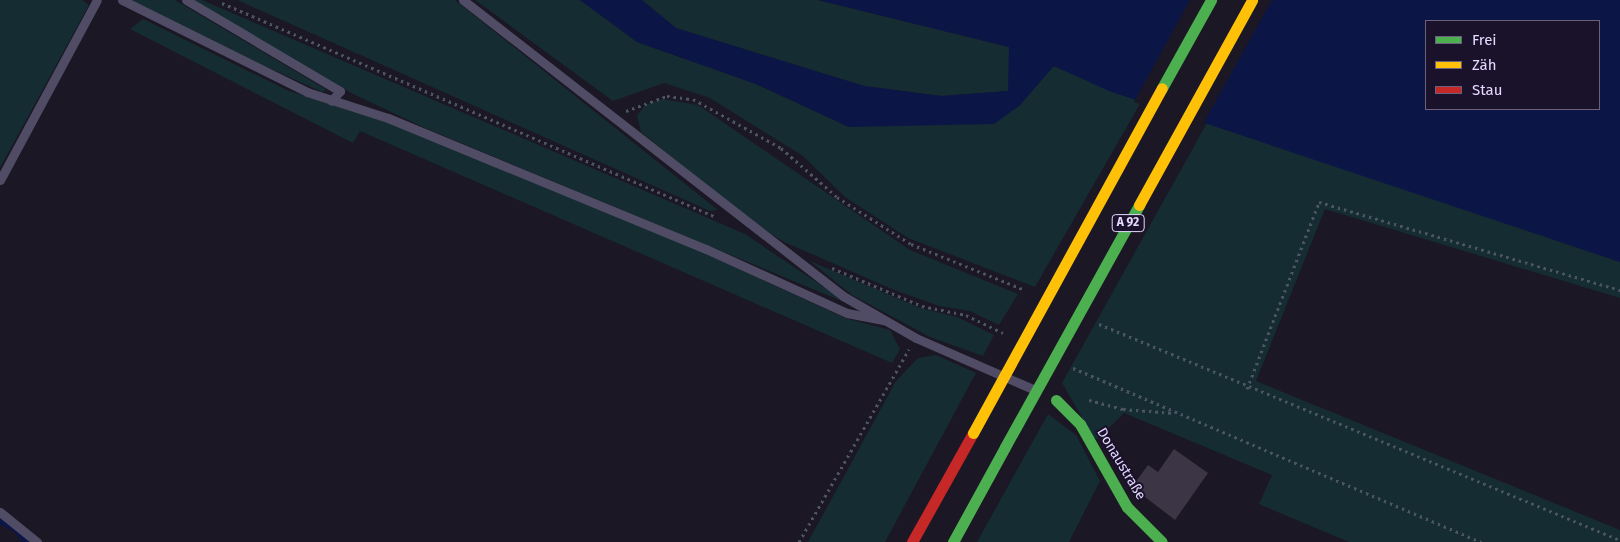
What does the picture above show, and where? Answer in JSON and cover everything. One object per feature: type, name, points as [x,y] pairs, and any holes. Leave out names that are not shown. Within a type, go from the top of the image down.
[{"type":"main road","name":"A 92","points":[[912,542],[1211,0]]},
{"type":"main road","name":"A 92","points":[[953,542],[1252,0]]},
{"type":"main road","name":"Donaustraße","points":[[1056,400],[1080,424],[1127,507],[1162,542]]},
{"type":"lane","points":[[0,180],[97,0]]},
{"type":"lane","points":[[122,0],[331,101],[388,118],[706,249],[847,313],[884,320]]},
{"type":"lane","points":[[186,0],[340,91],[331,101]]},
{"type":"lane","points":[[463,0],[615,116],[763,238],[843,296],[916,338],[1056,400]]},
{"type":"lane","points":[[0,512],[37,542]]},
{"type":"path","points":[[214,0],[721,219]]},
{"type":"path","points":[[615,116],[652,99],[694,99],[781,148],[837,197],[911,244],[1030,293]]},
{"type":"path","points":[[1248,389],[1319,202],[1620,290]]},
{"type":"path","points":[[825,264],[922,306],[966,315]]},
{"type":"path","points":[[1093,322],[1248,389],[1620,540]]},
{"type":"path","points":[[799,542],[916,338]]},
{"type":"path","points":[[1086,374],[1480,542]]},
{"type":"path","points":[[1086,400],[1123,409],[1177,413]]},
{"type":"green space","points":[[0,0],[82,0],[89,5],[0,168]]},
{"type":"green space","points":[[131,0],[175,0],[327,90],[322,92],[221,46]]},
{"type":"green space","points":[[192,0],[202,0],[745,234],[849,304],[425,128],[351,93]]},
{"type":"green space","points":[[237,0],[455,0],[718,210],[710,211]]},
{"type":"green space","points":[[475,0],[580,0],[637,42],[756,84],[849,127],[1019,106],[1053,66],[1141,102],[1035,287],[908,238],[845,197],[803,156],[710,98],[664,83],[613,101]]},
{"type":"green space","points":[[642,0],[818,0],[1009,47],[1009,91],[941,96],[864,86],[676,28]]},
{"type":"green space","points":[[143,19],[289,91],[379,119],[700,251],[845,318],[890,330],[900,349],[892,363],[360,131],[353,143],[130,29]]},
{"type":"green space","points":[[662,99],[698,105],[910,250],[1018,294],[999,325],[970,311],[939,306],[892,289],[784,242],[752,222],[641,132],[637,116],[645,105]]},
{"type":"green space","points":[[1207,123],[1620,262],[1620,298],[1325,209],[1256,381],[1620,530],[1620,542],[1349,542],[1259,504],[1272,475],[1124,413],[1098,439],[1094,438],[1062,383]]},
{"type":"green space","points":[[810,261],[920,308],[957,317],[994,335],[983,356],[930,337],[852,295]]},
{"type":"green space","points":[[936,355],[976,373],[885,542],[808,542],[896,381],[918,358]]},
{"type":"green space","points":[[1048,414],[1076,435],[1100,481],[1069,542],[977,542]]},
{"type":"shaded area","points":[[580,0],[642,0],[676,28],[864,86],[941,96],[1008,91],[1009,47],[818,0],[1620,0],[1620,262],[1109,91],[1054,66],[1019,106],[994,124],[849,127],[756,84],[637,42]]},
{"type":"pier","points":[[1190,0],[1272,0],[1203,124],[1134,102]]},
{"type":"building","points":[[1174,449],[1208,473],[1175,520],[1132,487],[1148,465],[1158,472]]},
{"type":"waterway","points":[[0,521],[16,529],[26,542]]},
{"type":"traffic: fast","points":[[1162,88],[1211,0]]},
{"type":"traffic: fast","points":[[1005,447],[1139,205]]},
{"type":"traffic: fast","points":[[1056,400],[1080,424],[1127,507],[1162,542]]},
{"type":"traffic: fast","points":[[953,542],[1005,447]]},
{"type":"traffic: jam","points":[[912,542],[973,433]]},
{"type":"traffic: slow","points":[[1139,205],[1252,0]]},
{"type":"traffic: slow","points":[[973,433],[1162,88]]}]
